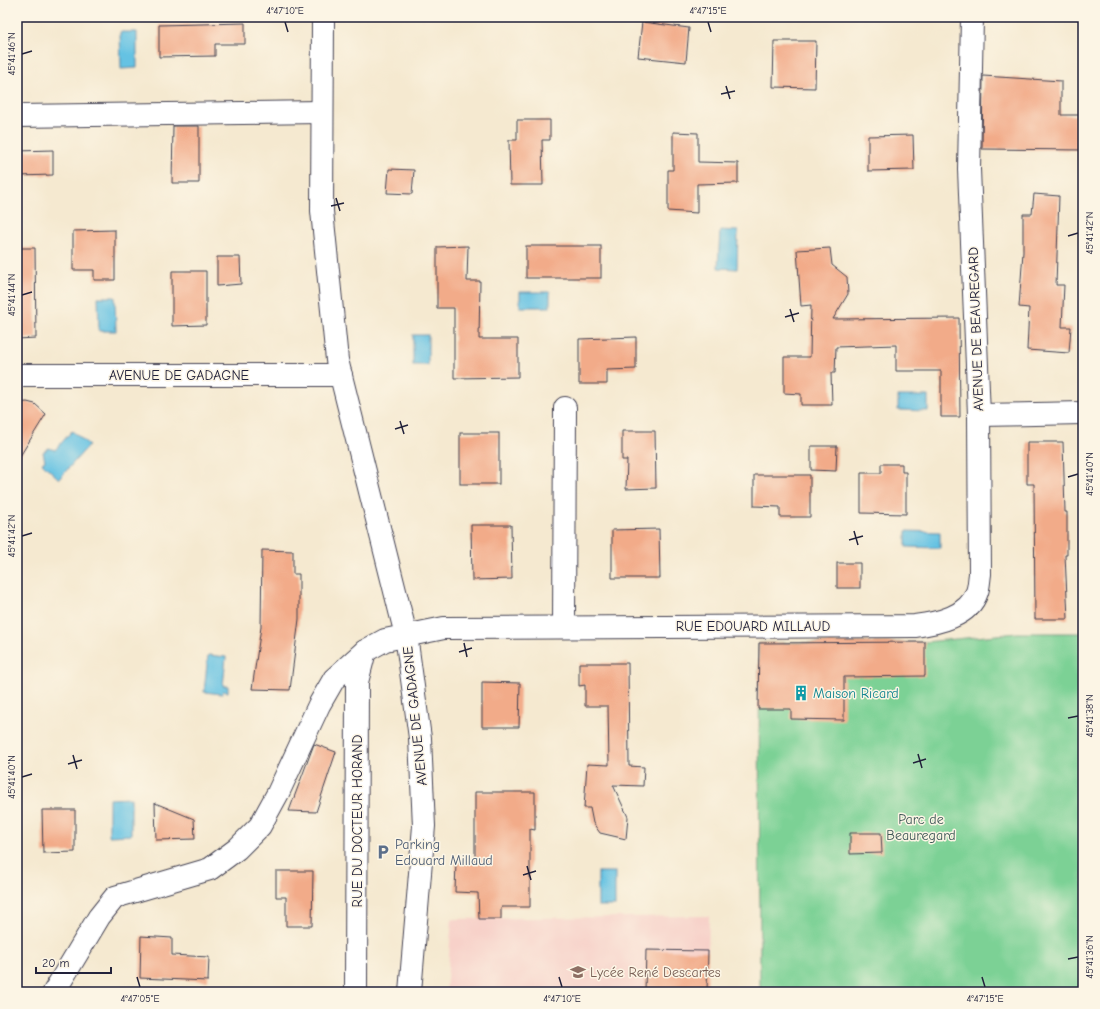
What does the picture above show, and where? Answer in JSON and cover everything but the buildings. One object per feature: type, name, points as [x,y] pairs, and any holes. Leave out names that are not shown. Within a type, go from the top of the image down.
[{"type":"street","name":"AVENUE DE GADAGNE","points":[[323,17],[322,211],[337,360],[406,635],[420,738],[424,826],[410,992]]},
{"type":"street","name":"AVENUE DE BEAUREGARD","points":[[942,622],[965,609],[977,594],[980,574],[979,415],[969,169],[972,17]]},
{"type":"street","points":[[17,116],[322,112]]},
{"type":"street","name":"AVENUE DE GADAGNE","points":[[17,375],[341,375]]},
{"type":"street","points":[[564,627],[565,408]]},
{"type":"street","points":[[979,415],[1083,413]]},
{"type":"street","name":"RUE EDOUARD MILLAUD","points":[[54,992],[98,917],[115,897],[210,869],[237,848],[260,826],[278,794],[318,705],[334,678],[365,651],[385,640],[444,628],[915,626],[942,622]]},
{"type":"street","name":"RUE DU DOCTEUR HORAND","points":[[356,992],[357,682],[365,651]]},
{"type":"shaded area","name":"Lycée René Descartes","points":[[709,916],[707,992],[446,992],[452,919]]},
{"type":"green space","name":"Parc de Beauregard","points":[[1017,633],[1083,633],[1083,992],[760,992],[759,643],[925,642]]},
{"type":"water","points":[[120,32],[137,32],[137,68],[121,69]]},
{"type":"water","points":[[720,230],[738,231],[737,269],[718,268]]},
{"type":"water","points":[[520,292],[550,292],[550,307],[520,307]]},
{"type":"water","points":[[98,297],[115,297],[116,331],[99,331]]},
{"type":"water","points":[[413,335],[428,335],[428,365],[413,365]]},
{"type":"water","points":[[898,396],[928,396],[928,411],[898,410]]},
{"type":"water","points":[[72,431],[89,445],[59,479],[42,463],[45,461],[43,452],[49,448],[55,450]]},
{"type":"water","points":[[906,531],[940,532],[940,548],[906,547]]},
{"type":"water","points":[[208,655],[226,657],[223,686],[228,686],[228,692],[223,691],[222,694],[204,692]]},
{"type":"water","points":[[131,798],[131,835],[109,836],[109,799]]},
{"type":"water","points":[[598,872],[615,872],[615,906],[598,906]]},
{"type":"place","name":"Maison Ricard","points":[[801,693]]},
{"type":"place","name":"Parking Edouard Millaud","points":[[383,852]]},
{"type":"place","name":"Lycée René Descartes","points":[[578,972]]}]
